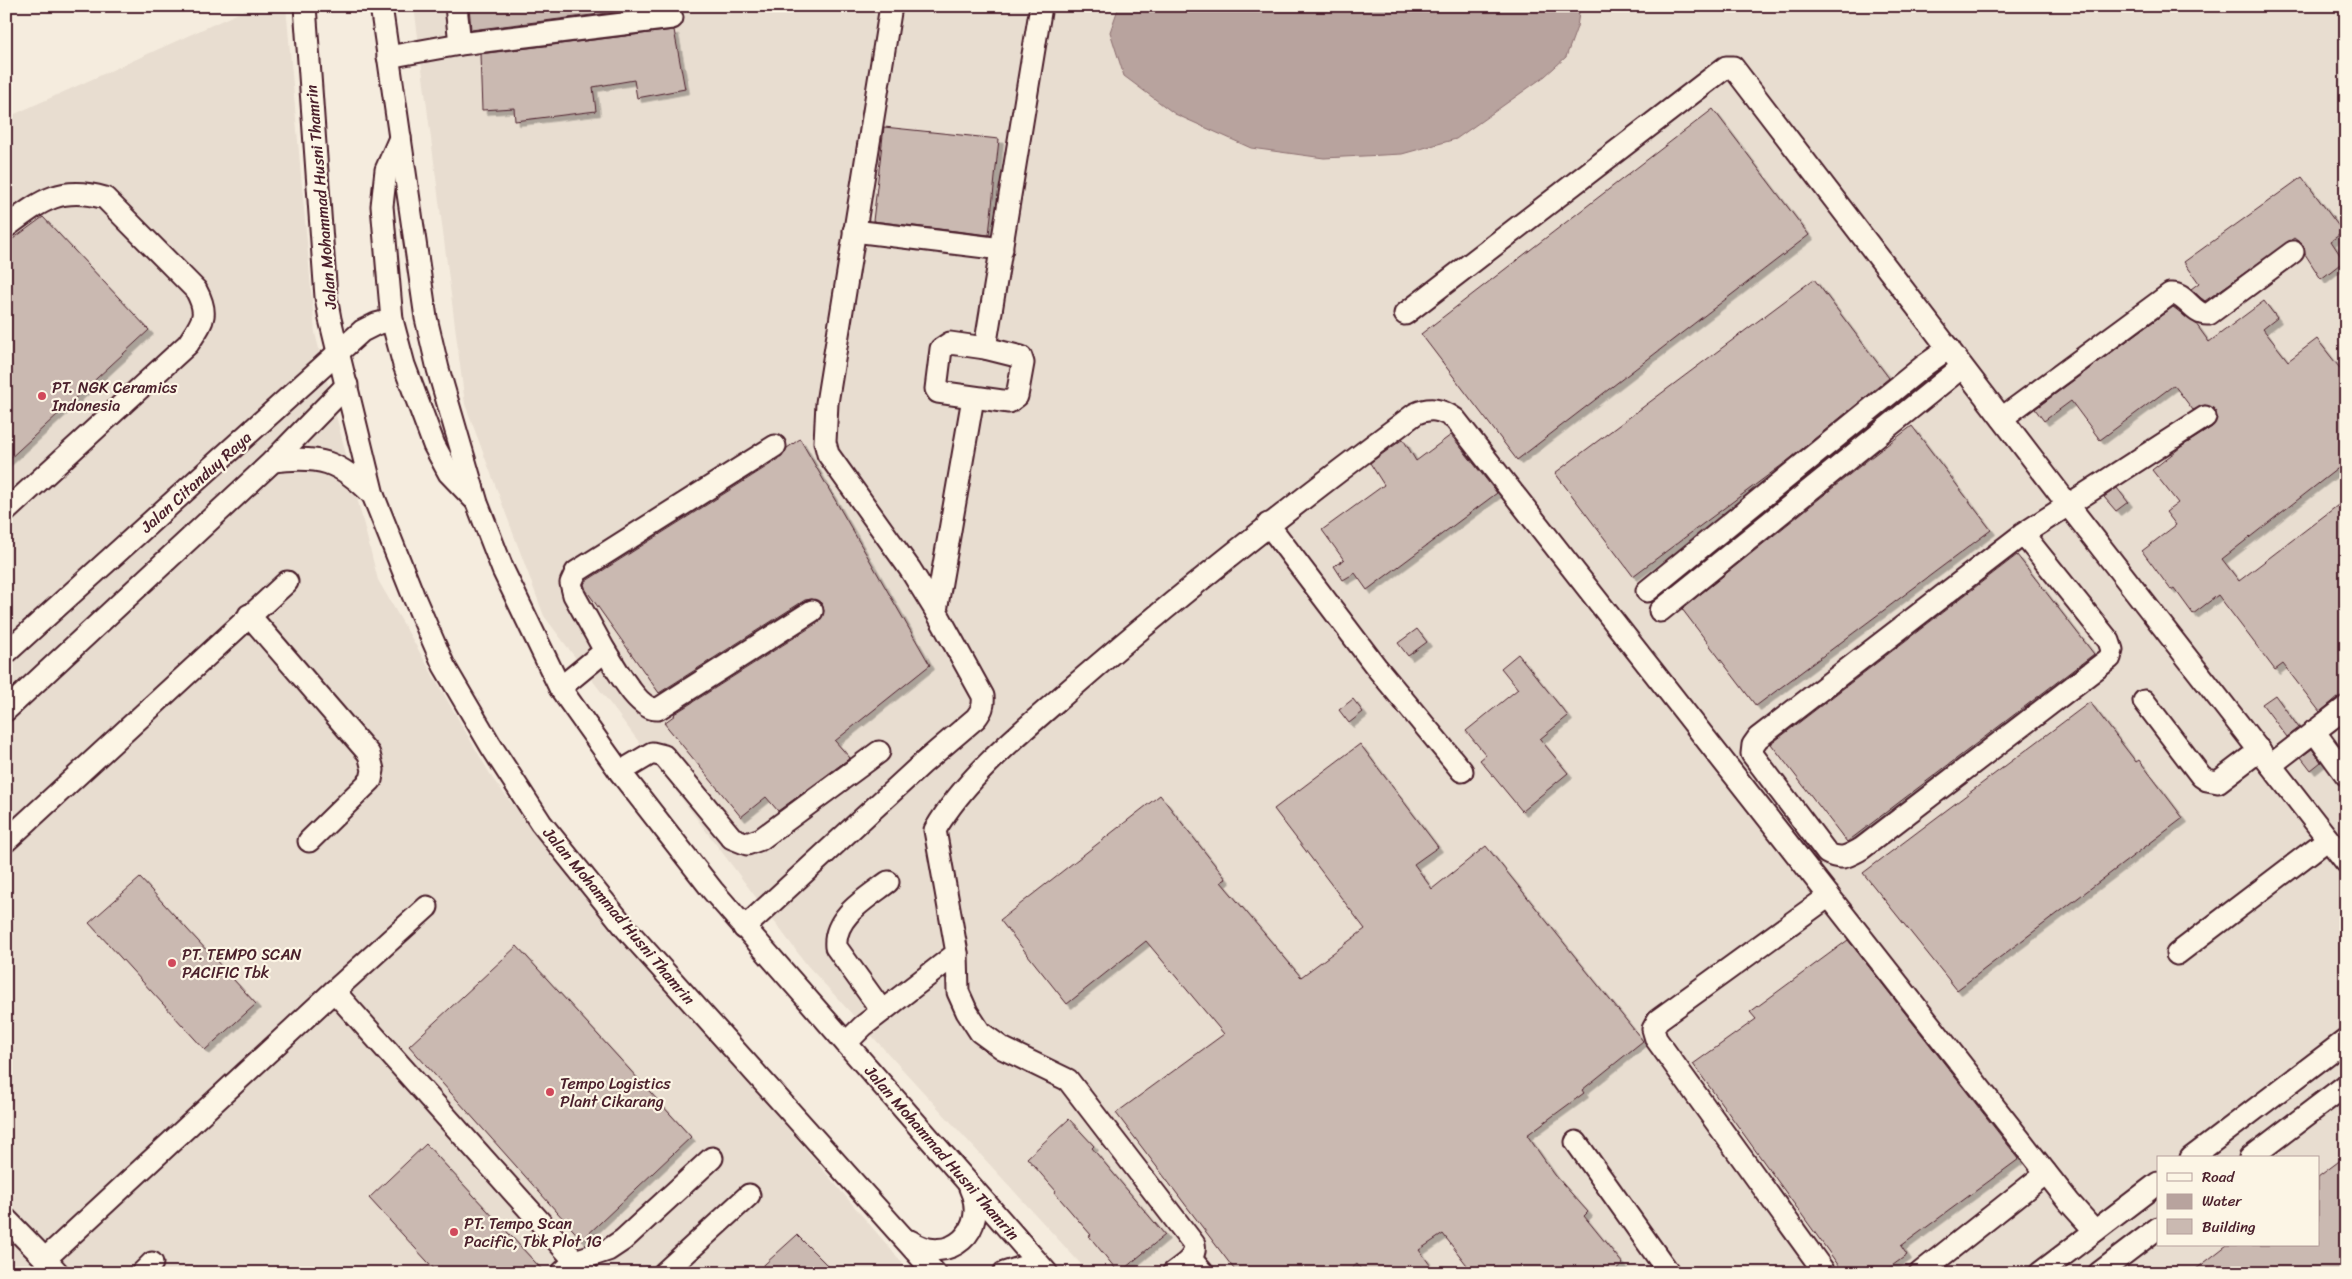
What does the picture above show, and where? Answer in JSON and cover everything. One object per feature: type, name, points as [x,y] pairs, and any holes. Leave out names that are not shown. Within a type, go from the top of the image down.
[{"type":"street","name":"Jalan Mohammad Husni Thamrin","points":[[305,6],[326,297],[338,354],[373,495],[444,666],[491,746],[541,823],[627,930],[935,1273]]},
{"type":"street","name":"Jalan Mohammad Husni Thamrin","points":[[382,6],[426,318],[455,430],[478,503],[503,570],[560,688],[672,842],[744,928],[1045,1273]]},
{"type":"street","points":[[456,6],[460,44]]},
{"type":"street","points":[[744,928],[922,764],[976,718],[983,706],[983,696],[936,611],[910,569],[828,454],[824,442],[827,403],[891,6]]},
{"type":"street","points":[[985,348],[1041,6]]},
{"type":"street","points":[[388,57],[460,44],[672,18]]},
{"type":"street","points":[[1405,314],[1726,67],[1731,66],[2069,506],[2346,862]]},
{"type":"street","points":[[400,138],[386,170],[382,206],[392,320],[404,365],[434,446],[449,472],[478,503]]},
{"type":"street","points":[[6,227],[53,197],[85,192],[106,198],[196,290],[202,302],[204,319],[188,344],[6,511]]},
{"type":"street","points":[[854,231],[1002,249]]},
{"type":"street","points":[[2002,418],[2170,294],[2179,295],[2197,312],[2209,314],[2293,252]]},
{"type":"street","name":"Jalan Citanduy Raya","points":[[6,653],[370,326],[392,320]]},
{"type":"street","points":[[950,344],[985,348],[1022,357],[1017,396],[1009,402],[938,392],[936,389],[941,349],[950,344]]},
{"type":"street","points":[[1648,591],[1925,365],[1949,348]]},
{"type":"street","points":[[1660,611],[1962,367]]},
{"type":"street","points":[[6,710],[273,461],[347,385]]},
{"type":"street","points":[[936,611],[973,398]]},
{"type":"street","points":[[1174,1273],[1197,1266],[1194,1244],[1068,1080],[1002,1048],[980,1032],[967,1012],[958,992],[957,953],[935,830],[944,816],[978,776],[1018,735],[1137,631],[1268,524],[1415,414],[1426,409],[1446,412],[1455,418],[2046,1173],[2095,1231]]},
{"type":"street","points":[[2023,534],[2109,641],[2112,650],[2110,658],[1861,849],[1844,858],[1834,857],[1827,853],[1752,754],[1753,744],[1758,738],[2023,534],[2205,417]]},
{"type":"street","points":[[775,446],[576,572],[571,583],[574,595],[605,651],[640,701],[648,708],[658,709],[812,611]]},
{"type":"street","points":[[273,461],[301,458],[328,463],[353,475],[373,495]]},
{"type":"street","points":[[1268,524],[1372,660],[1462,771]]},
{"type":"street","points":[[6,841],[287,582]]},
{"type":"street","points":[[249,615],[369,754],[373,770],[371,780],[309,841]]},
{"type":"street","points":[[560,688],[605,651]]},
{"type":"street","points":[[2144,701],[2201,776],[2207,780],[2218,782],[2314,731],[2346,707]]},
{"type":"street","points":[[2314,731],[2346,775]]},
{"type":"street","points":[[620,772],[652,753],[664,756],[732,838],[747,844],[762,839],[879,752]]},
{"type":"street","points":[[2177,954],[2328,839]]},
{"type":"street","points":[[882,1011],[836,947],[836,942],[837,931],[854,908],[888,882]]},
{"type":"street","points":[[1825,1273],[1653,1033],[1658,1020],[1829,896]]},
{"type":"street","points":[[6,1219],[51,1266],[334,991],[427,908]]},
{"type":"street","points":[[846,1043],[882,1011],[957,953]]},
{"type":"street","points":[[334,991],[575,1269],[623,1240],[712,1158]]},
{"type":"street","points":[[2194,1156],[2346,1040]]},
{"type":"street","points":[[2253,1156],[2346,1085]]},
{"type":"street","points":[[1576,1142],[1669,1273]]},
{"type":"street","points":[[1920,1273],[2046,1173]]},
{"type":"street","points":[[905,1238],[920,1248],[938,1250],[955,1246],[969,1234],[976,1217],[976,1199],[968,1183]]},
{"type":"street","points":[[2040,1273],[2157,1184]]},
{"type":"street","points":[[664,1273],[749,1195]]},
{"type":"street","points":[[2099,1273],[2157,1229]]},
{"type":"street","points":[[1004,1273],[1024,1267],[1045,1273]]},
{"type":"shaded area","points":[[254,6],[286,6],[315,333],[378,580],[493,779],[608,926],[779,1118],[911,1273],[6,1273],[6,118]]},
{"type":"shaded area","points":[[414,6],[2346,6],[2346,1273],[1089,1273],[807,965],[544,616],[465,404]]},
{"type":"water","points":[[1119,6],[1580,6],[1577,27],[1566,57],[1545,76],[1456,139],[1402,154],[1324,158],[1251,148],[1175,114],[1124,76],[1110,32]]},
{"type":"building","points":[[469,6],[665,6],[471,30]]},
{"type":"building","points":[[674,30],[685,89],[637,98],[634,80],[593,87],[596,111],[515,121],[514,108],[482,110],[480,54]]},
{"type":"building","points":[[1713,109],[1809,235],[1517,460],[1421,334]]},
{"type":"building","points":[[884,127],[999,139],[989,235],[873,221]]},
{"type":"building","points":[[2302,177],[2343,232],[2331,241],[2344,261],[2321,279],[2305,254],[2303,245],[2294,238],[2205,301],[2191,289],[2199,283],[2184,262]]},
{"type":"building","name":"PT. NGK Ceramics Indonesia","points":[[43,217],[149,330],[6,462],[6,244]]},
{"type":"building","points":[[1814,279],[1889,378],[1786,462],[1633,576],[1555,473]]},
{"type":"building","points":[[2264,301],[2277,318],[2263,329],[2288,361],[2317,339],[2346,376],[2346,462],[2222,559],[2239,581],[2346,499],[2346,695],[2338,697],[2320,712],[2283,664],[2275,670],[2218,595],[2193,614],[2174,588],[2171,590],[2142,551],[2176,525],[2166,512],[2178,503],[2152,470],[2181,447],[2212,427],[2217,417],[2215,410],[2205,405],[2193,410],[2174,385],[2100,440],[2071,401],[2044,421],[2035,409],[2173,307],[2196,324],[2209,342]]},
{"type":"building","points":[[1912,426],[1991,530],[1756,706],[1682,609]]},
{"type":"building","points":[[1451,435],[1497,493],[1367,590],[1355,573],[1343,580],[1334,566],[1344,560],[1322,530],[1384,485],[1370,463],[1403,439],[1416,461]]},
{"type":"building","points":[[800,439],[930,665],[835,741],[850,758],[778,811],[766,797],[741,817],[664,723],[674,714],[819,622],[824,611],[822,604],[812,599],[805,600],[659,693],[586,590],[584,584],[782,457],[787,448]]},
{"type":"building","points":[[2117,488],[2128,502],[2116,511],[2104,497]]},
{"type":"building","points":[[2017,555],[2094,654],[1847,842],[1771,744]]},
{"type":"building","points":[[1417,629],[1427,642],[1408,656],[1398,643]]},
{"type":"building","points":[[1518,654],[1568,716],[1540,739],[1568,773],[1522,811],[1480,760],[1486,755],[1466,731],[1518,689],[1501,668]]},
{"type":"building","points":[[2275,695],[2299,728],[2287,737],[2262,704]]},
{"type":"building","points":[[1353,699],[1363,712],[1349,723],[1339,710]]},
{"type":"building","points":[[2090,702],[2136,762],[2139,760],[2183,818],[1957,990],[1863,873]]},
{"type":"building","points":[[1360,744],[1438,847],[1414,864],[1432,889],[1486,846],[1643,1041],[1582,1090],[1584,1093],[1527,1135],[1555,1175],[1588,1212],[1584,1216],[1623,1264],[1613,1273],[1473,1273],[1443,1234],[1419,1250],[1436,1273],[1364,1273],[1357,1264],[1346,1273],[1237,1273],[1116,1113],[1224,1034],[1146,941],[1067,1004],[1000,920],[1160,795],[1226,879],[1221,882],[1301,977],[1365,929],[1274,809]]},
{"type":"building","points":[[2312,749],[2321,762],[2311,770],[2301,757]]},
{"type":"building","name":"PT. TEMPO SCAN PACIFIC Tbk","points":[[140,878],[256,1004],[205,1050],[89,923]]},
{"type":"building","points":[[1848,940],[2019,1159],[1901,1246],[1907,1255],[1882,1273],[1844,1273],[1693,1064],[1756,1019],[1750,1012]]},
{"type":"building","name":"Tempo Logistics Plant Cikarang","points":[[517,946],[691,1137],[582,1240],[409,1046]]},
{"type":"building","points":[[1069,1119],[1094,1146],[1092,1148],[1165,1235],[1119,1273],[1089,1236],[1091,1235],[1054,1192],[1056,1191],[1027,1158]]},
{"type":"building","name":"PT. Tempo Scan Pacific, Tbk Plot 1G","points":[[426,1144],[545,1273],[438,1273],[369,1198]]},
{"type":"building","points":[[2346,1156],[2346,1273],[2191,1273],[2226,1246],[2320,1246],[2320,1176]]},
{"type":"building","points":[[797,1235],[835,1273],[755,1273]]},
{"type":"place","name":"PT. NGK Ceramics Indonesia","points":[[42,396]]},
{"type":"place","name":"PT. TEMPO SCAN PACIFIC Tbk","points":[[172,963]]},
{"type":"place","name":"Tempo Logistics Plant Cikarang","points":[[550,1092]]},
{"type":"place","name":"PT. Tempo Scan Pacific, Tbk Plot 1G","points":[[454,1232]]}]
